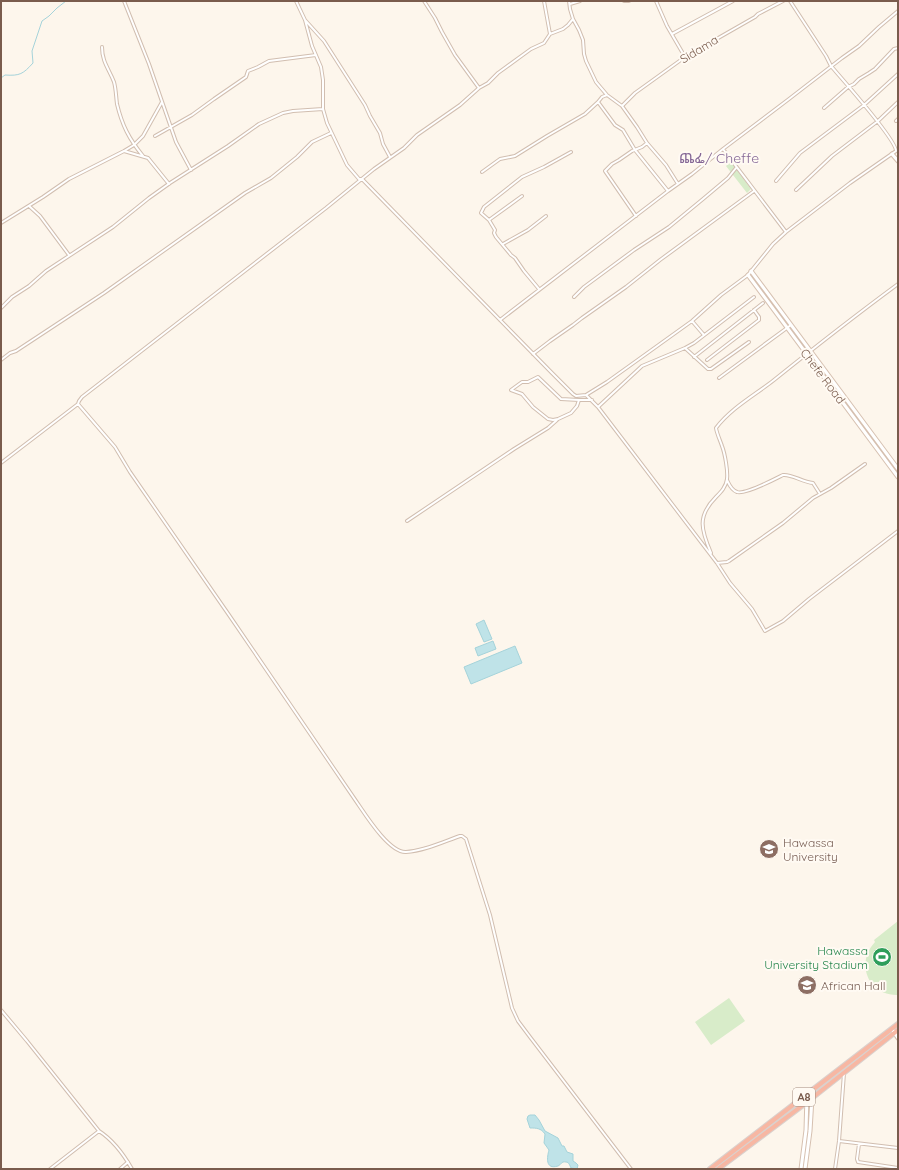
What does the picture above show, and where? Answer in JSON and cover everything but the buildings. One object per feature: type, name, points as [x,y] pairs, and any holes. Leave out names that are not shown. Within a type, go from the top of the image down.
[{"type":"highway","name":"A8","points":[[718,1169],[807,1102],[896,1030]]},
{"type":"highway","name":"A8","points":[[710,1169],[807,1095],[896,1030]]},
{"type":"street","points":[[124,1],[179,148],[191,170]]},
{"type":"street","points":[[296,1],[305,20],[310,41],[321,67],[323,80],[323,109],[327,123],[347,164],[359,180],[362,180],[576,396],[586,395],[619,374],[692,321],[721,294],[748,275],[773,244],[786,232],[850,183],[897,150],[878,121],[831,66],[790,1]]},
{"type":"street","points":[[424,1],[455,55],[479,88]]},
{"type":"street","points":[[544,1],[550,34]]},
{"type":"street","points":[[580,1],[569,2],[573,19],[583,40],[584,54],[591,73],[596,82],[607,94],[622,106],[647,143],[666,165],[678,184]]},
{"type":"street","points":[[624,1],[629,1]]},
{"type":"street","points":[[656,1],[667,26],[685,57]]},
{"type":"street","points":[[672,34],[733,1]]},
{"type":"street","name":"Sidama","points":[[622,106],[635,93],[685,57],[783,1]]},
{"type":"street","points":[[500,320],[859,46],[878,27],[898,11]]},
{"type":"street","points":[[1,463],[78,404],[82,397],[362,180],[374,169],[404,148],[417,135],[460,105],[479,88],[488,83],[498,73],[530,49],[544,43],[550,34],[563,29],[573,19]]},
{"type":"street","points":[[305,20],[324,41],[365,105],[380,133],[383,144],[390,158]]},
{"type":"street","points":[[102,47],[104,61],[114,83],[121,120],[134,145],[143,156]]},
{"type":"street","points":[[824,108],[848,87],[869,73],[894,49],[898,48]]},
{"type":"street","points":[[155,136],[192,115],[246,77],[248,71],[269,61],[316,55]]},
{"type":"street","points":[[776,181],[800,153],[864,105],[898,74]]},
{"type":"street","points":[[482,172],[500,159],[515,156],[570,124],[585,114],[607,94]]},
{"type":"street","points":[[1,223],[68,179],[134,145],[143,136],[162,102]]},
{"type":"street","points":[[598,102],[615,125],[623,130],[635,150],[668,191]]},
{"type":"street","points":[[796,190],[832,156],[878,121],[898,102]]},
{"type":"street","points":[[1,308],[12,297],[46,271],[113,227],[168,184],[223,150],[259,124],[276,116],[293,111],[323,109]]},
{"type":"street","points":[[1,360],[104,293],[245,193],[271,178],[297,157],[312,142],[331,133]]},
{"type":"street","points":[[636,216],[605,171],[612,164],[647,143]]},
{"type":"street","points":[[723,149],[786,232]]},
{"type":"street","points":[[124,151],[148,158],[168,184]]},
{"type":"street","points":[[539,290],[494,233],[495,230],[489,220],[481,213],[484,208],[522,177],[571,152]]},
{"type":"street","points":[[892,154],[898,161]]},
{"type":"street","points":[[574,297],[584,287],[616,263],[669,227],[728,178],[736,168]]},
{"type":"street","points":[[533,354],[550,340],[626,287],[754,191]]},
{"type":"street","points":[[489,220],[522,196]]},
{"type":"street","points":[[29,206],[40,216],[69,255]]},
{"type":"street","points":[[503,244],[528,230],[546,216]]},
{"type":"street","name":"Chefe Road","points":[[751,271],[898,469]]},
{"type":"street","name":"Chefe Road","points":[[748,275],[898,477]]},
{"type":"street","points":[[820,494],[813,483],[801,481],[787,474],[742,492],[733,490],[727,479],[723,452],[716,428],[730,413],[898,284]]},
{"type":"street","points":[[598,407],[642,366],[685,348],[754,297]]},
{"type":"street","points":[[694,357],[763,303]]},
{"type":"street","points":[[707,360],[759,320],[760,317],[754,310]]},
{"type":"street","points":[[692,321],[704,335]]},
{"type":"street","points":[[719,378],[791,325]]},
{"type":"street","points":[[685,348],[708,369],[712,369],[749,342]]},
{"type":"street","points":[[558,419],[548,419],[533,407],[522,394],[510,390],[522,382],[528,382],[538,377],[561,399],[592,400]]},
{"type":"street","points":[[586,395],[598,407],[712,556],[730,584],[752,609],[766,631],[783,621],[809,599],[898,531]]},
{"type":"street","points":[[407,521],[548,428],[558,419],[571,413],[577,406],[579,400]]},
{"type":"street","points":[[78,404],[115,446],[130,472],[370,821],[385,840],[396,849],[405,852],[418,850],[460,836],[466,839],[490,915],[512,1008],[516,1017],[631,1169]]},
{"type":"street","points":[[717,563],[729,561],[783,523],[813,498],[865,464]]},
{"type":"street","points":[[712,556],[705,541],[703,531],[704,514],[708,506],[722,491],[727,479]]},
{"type":"street","points":[[1,1010],[100,1131],[111,1140],[132,1169]]},
{"type":"street","points":[[896,1030],[898,1038]]},
{"type":"street","points":[[835,1169],[839,1141],[844,1072]]},
{"type":"street","points":[[805,1169],[812,1098],[807,1095]]},
{"type":"street","points":[[801,1169],[808,1130],[807,1095]]},
{"type":"street","points":[[50,1169],[100,1131]]},
{"type":"street","points":[[839,1141],[898,1148]]},
{"type":"street","points":[[859,1144],[858,1162],[898,1168]]},
{"type":"street","points":[[120,1169],[128,1162]]},
{"type":"green space","points":[[731,162],[751,189],[747,193],[726,166]]},
{"type":"green space","name":"Hawassa University Stadium","points":[[898,921],[898,995],[888,994],[879,990],[872,984],[868,977],[866,959],[869,950],[875,942],[874,940]]},
{"type":"green space","points":[[729,998],[745,1021],[711,1045],[695,1022]]},
{"type":"water","points":[[484,620],[492,639],[484,642],[476,624]]},
{"type":"water","points":[[493,641],[496,649],[478,656],[475,648]]},
{"type":"water","points":[[515,646],[522,663],[471,684],[464,667]]},
{"type":"water","points":[[530,1115],[535,1115],[545,1131],[558,1138],[567,1152],[573,1154],[573,1161],[578,1165],[577,1169],[571,1168],[567,1162],[563,1162],[559,1166],[554,1167],[549,1165],[549,1150],[544,1143],[545,1134],[540,1129],[530,1128],[527,1119]]},
{"type":"waterway","points":[[1,78],[5,75],[21,74],[33,63],[32,51],[42,21],[66,1]]},
{"type":"place","name":"Hawassa University","points":[[769,849]]},
{"type":"place","name":"Hawassa University Stadium","points":[[882,957]]},
{"type":"place","name":"African Hall","points":[[807,985]]},
{"type":"district","name":"ጨፌ/ Cheffe","points":[[719,158]]}]
